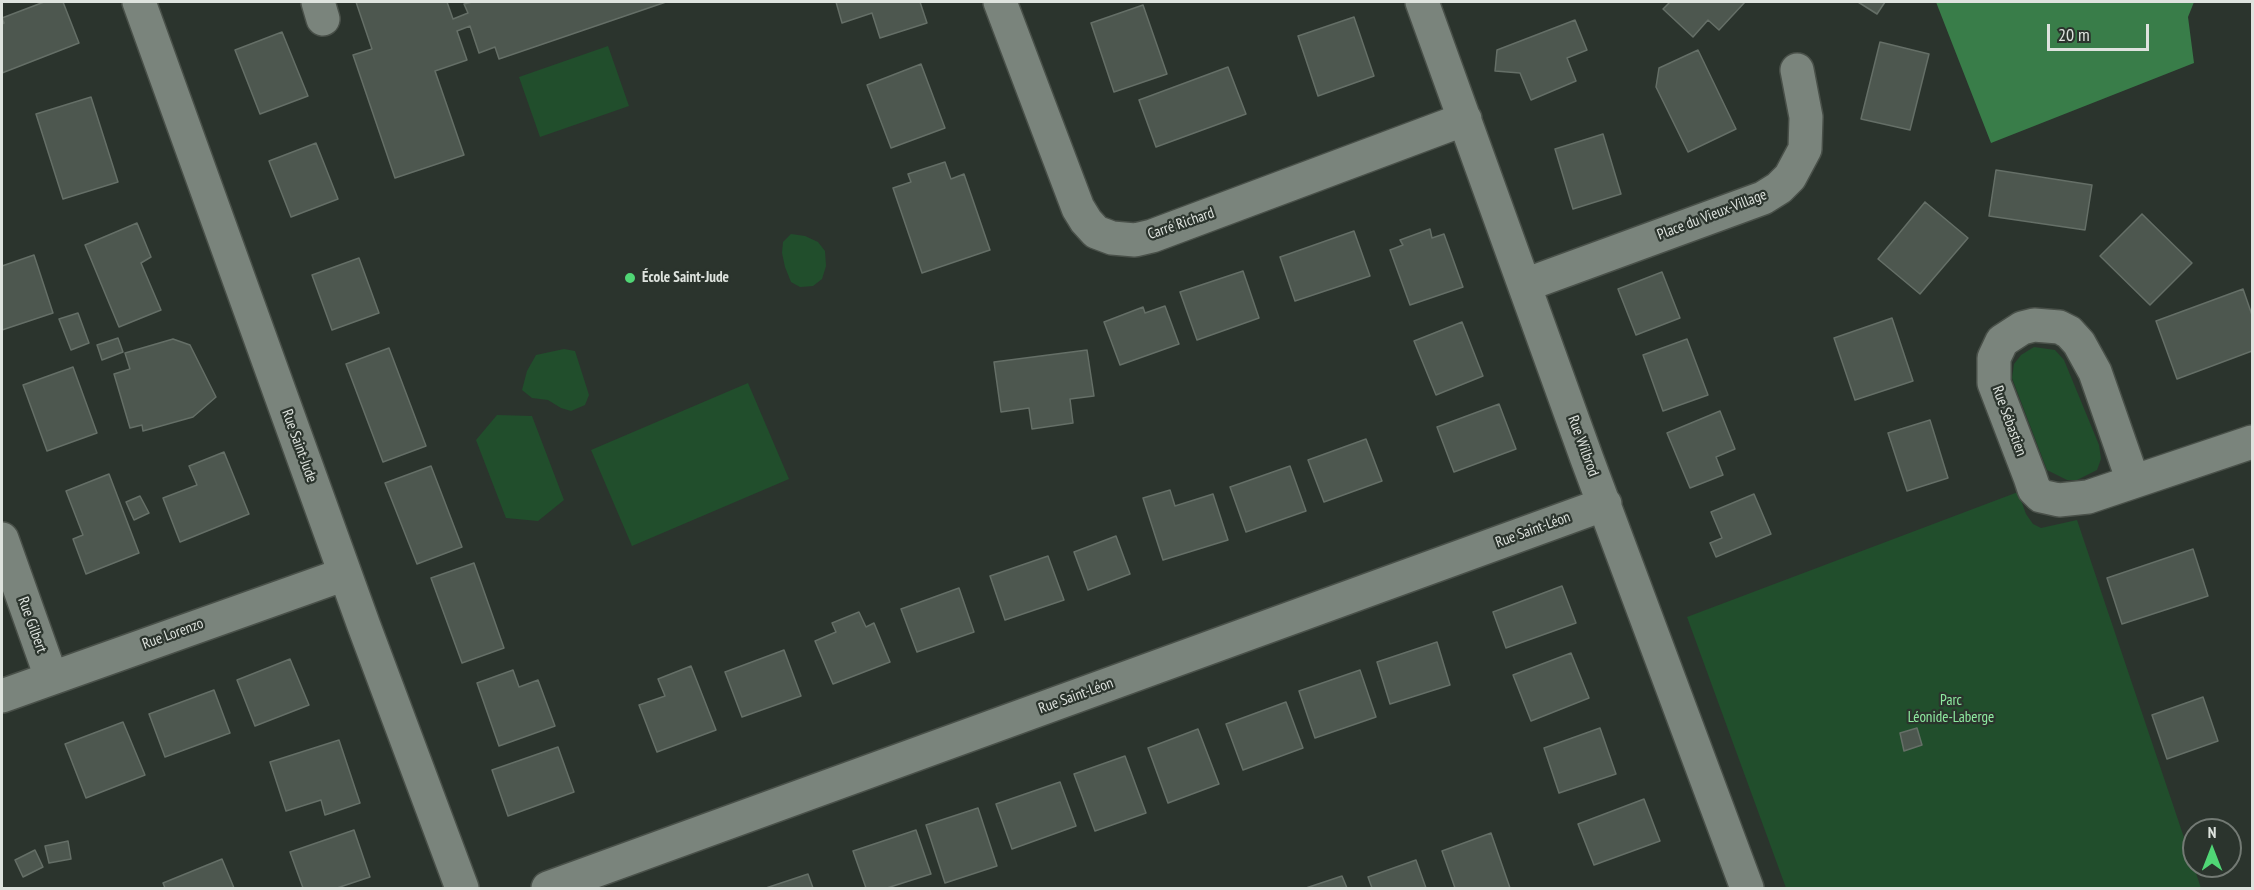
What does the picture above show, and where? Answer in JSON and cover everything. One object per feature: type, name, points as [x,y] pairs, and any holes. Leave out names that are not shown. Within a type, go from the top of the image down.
[{"type":"street","name":"Rue Saint-Jude","points":[[139,2],[345,574],[462,888]]},
{"type":"street","name":"Carré Richard","points":[[1000,2],[1078,208],[1096,232],[1112,238],[1135,240],[1152,236],[1465,119]]},
{"type":"street","name":"Rue Wilbrod","points":[[1422,2],[1747,888]]},
{"type":"street","name":"Place du Vieux-Village","points":[[1525,285],[1764,198],[1779,188],[1790,177],[1805,149],[1806,117],[1797,70]]},
{"type":"street","name":"Rue Sébastien","points":[[2133,481],[2095,372],[2074,337],[2059,327],[2034,325],[2022,328],[2002,341],[1994,358],[1994,383],[2034,489],[2041,496],[2060,500],[2088,497],[2253,442]]},
{"type":"street","name":"Rue Saint-Léon","points":[[548,888],[1605,504]]},
{"type":"street","name":"Rue Gilbert","points":[[2,539],[51,678]]},
{"type":"street","name":"Rue Lorenzo","points":[[2,696],[345,574]]},
{"type":"green space","points":[[1936,2],[2194,2],[2188,17],[2194,63],[1991,143]]},
{"type":"green space","points":[[608,46],[629,106],[540,137],[519,77]]},
{"type":"green space","points":[[791,234],[805,236],[818,242],[825,251],[826,266],[822,279],[813,286],[800,287],[791,282],[782,253],[783,242]]},
{"type":"green space","points":[[2034,347],[2055,350],[2064,360],[2099,445],[2101,459],[2097,470],[2077,480],[2067,480],[2047,470],[2012,378],[2014,364],[2021,355]]},
{"type":"green space","points":[[564,349],[575,351],[589,395],[585,405],[571,411],[548,400],[532,398],[522,390],[527,371],[536,355]]},
{"type":"green space","points":[[748,383],[789,479],[632,546],[591,450]]},
{"type":"green space","points":[[497,415],[532,416],[564,500],[538,521],[506,518],[476,440]]},
{"type":"green space","name":"Parc Léonide-Laberge","points":[[2018,492],[2026,514],[2033,524],[2041,528],[2077,520],[2182,832],[2182,878],[2198,878],[2201,888],[1786,888],[1687,617]]},
{"type":"building","points":[[44,2],[63,2],[79,43],[2,73],[2,24],[4,23],[2,18]]},
{"type":"building","points":[[356,2],[447,2],[453,19],[468,13],[464,4],[472,2],[666,2],[499,59],[495,47],[479,53],[470,26],[457,31],[467,60],[435,71],[464,155],[395,178],[353,55],[372,49]]},
{"type":"building","points":[[836,2],[920,2],[927,23],[880,38],[872,13],[842,23]]},
{"type":"building","points":[[1670,2],[1745,2],[1719,30],[1708,20],[1693,37],[1663,9]]},
{"type":"building","points":[[1858,2],[1885,2],[1877,14]]},
{"type":"building","points":[[1143,5],[1167,74],[1114,92],[1091,23]]},
{"type":"building","points":[[1354,17],[1374,76],[1318,96],[1298,36]]},
{"type":"building","points":[[1575,20],[1587,50],[1567,58],[1576,81],[1531,100],[1520,73],[1495,71],[1497,50]]},
{"type":"building","points":[[282,32],[308,96],[260,114],[235,50]]},
{"type":"building","points":[[1880,42],[1929,54],[1910,130],[1861,119]]},
{"type":"building","points":[[1698,50],[1736,129],[1688,152],[1656,87],[1659,68]]},
{"type":"building","points":[[921,64],[945,128],[891,148],[867,85]]},
{"type":"building","points":[[1228,67],[1246,114],[1156,147],[1139,100]]},
{"type":"building","points":[[91,97],[118,182],[63,199],[36,114]]},
{"type":"building","points":[[1603,134],[1621,194],[1573,209],[1555,149]]},
{"type":"building","points":[[316,143],[338,199],[291,217],[269,161]]},
{"type":"building","points":[[945,162],[951,179],[964,174],[990,250],[922,273],[893,188],[911,182],[908,174]]},
{"type":"building","points":[[1996,170],[2092,185],[2085,230],[1989,216]]},
{"type":"building","points":[[1925,202],[1968,238],[1920,294],[1878,259]]},
{"type":"building","points":[[2142,214],[2192,263],[2150,305],[2100,256]]},
{"type":"building","points":[[137,223],[151,257],[141,263],[161,310],[119,327],[85,245]]},
{"type":"building","points":[[1430,229],[1432,238],[1444,234],[1463,287],[1410,305],[1390,250],[1403,245],[1400,240]]},
{"type":"building","points":[[1354,231],[1370,276],[1295,301],[1280,257]]},
{"type":"building","points":[[34,255],[53,313],[2,330],[2,266]]},
{"type":"building","points":[[359,258],[379,313],[332,330],[312,275]]},
{"type":"building","points":[[1243,271],[1259,318],[1197,340],[1180,292]]},
{"type":"building","points":[[1662,272],[1680,318],[1636,335],[1618,289]]},
{"type":"building","points":[[2243,289],[2252,315],[2252,351],[2177,379],[2156,321]]},
{"type":"building","points":[[1165,306],[1179,344],[1120,365],[1104,322],[1143,307],[1145,313]]},
{"type":"building","points":[[78,313],[89,343],[71,350],[59,319]]},
{"type":"building","points":[[1892,318],[1913,381],[1855,400],[1834,338]]},
{"type":"building","points":[[1462,322],[1483,376],[1436,395],[1414,341]]},
{"type":"building","points":[[118,338],[123,352],[102,360],[97,345]]},
{"type":"building","points":[[173,339],[190,345],[216,397],[193,417],[143,431],[142,425],[130,428],[114,374],[130,369],[125,353]]},
{"type":"building","points":[[1687,339],[1708,395],[1663,411],[1643,355]]},
{"type":"building","points":[[389,348],[426,446],[383,462],[346,364]]},
{"type":"building","points":[[1087,350],[1094,396],[1070,399],[1073,423],[1032,429],[1029,408],[1001,412],[994,362]]},
{"type":"building","points":[[73,367],[97,433],[47,451],[23,385]]},
{"type":"building","points":[[1499,404],[1516,449],[1454,472],[1437,427]]},
{"type":"building","points":[[1720,411],[1735,449],[1716,457],[1723,475],[1690,488],[1667,433]]},
{"type":"building","points":[[1930,420],[1948,478],[1907,491],[1888,433]]},
{"type":"building","points":[[1366,439],[1382,481],[1324,502],[1308,460]]},
{"type":"building","points":[[224,452],[249,514],[180,542],[163,498],[197,485],[189,466]]},
{"type":"building","points":[[431,466],[462,547],[417,564],[385,483]]},
{"type":"building","points":[[1290,466],[1306,511],[1246,532],[1230,487]]},
{"type":"building","points":[[109,474],[139,553],[86,574],[73,539],[83,535],[66,491]]},
{"type":"building","points":[[1170,490],[1175,506],[1213,494],[1228,540],[1163,560],[1143,498]]},
{"type":"building","points":[[1754,494],[1771,534],[1716,557],[1710,543],[1722,538],[1711,512]]},
{"type":"building","points":[[140,496],[149,513],[134,520],[126,502]]},
{"type":"building","points":[[1116,536],[1130,574],[1088,590],[1074,552]]},
{"type":"building","points":[[2193,549],[2208,596],[2122,624],[2107,578]]},
{"type":"building","points":[[1048,556],[1064,600],[1005,620],[990,576]]},
{"type":"building","points":[[474,563],[504,648],[462,663],[431,578]]},
{"type":"building","points":[[1562,586],[1576,623],[1506,648],[1493,612]]},
{"type":"building","points":[[959,588],[974,632],[917,652],[901,609]]},
{"type":"building","points":[[859,612],[866,627],[874,623],[890,662],[833,684],[815,641],[836,632],[832,623]]},
{"type":"building","points":[[1437,642],[1450,685],[1390,704],[1377,662]]},
{"type":"building","points":[[784,650],[801,696],[742,717],[725,672]]},
{"type":"building","points":[[1571,653],[1589,698],[1531,721],[1513,675]]},
{"type":"building","points":[[290,659],[309,705],[255,726],[237,680]]},
{"type":"building","points":[[691,666],[716,730],[657,752],[639,705],[665,696],[658,679]]},
{"type":"building","points":[[513,670],[519,687],[538,680],[555,726],[499,746],[477,683]]},
{"type":"building","points":[[1360,670],[1376,717],[1315,738],[1299,691]]},
{"type":"building","points":[[214,690],[230,733],[165,757],[149,714]]},
{"type":"building","points":[[2203,697],[2218,741],[2167,759],[2152,715]]},
{"type":"building","points":[[1286,702],[1303,748],[1243,770],[1226,724]]},
{"type":"building","points":[[123,722],[145,775],[86,798],[65,744]]},
{"type":"building","points":[[1600,728],[1616,774],[1559,793],[1544,748]]},
{"type":"building","points":[[1917,728],[1922,745],[1904,751],[1900,733]]},
{"type":"building","points":[[1198,729],[1219,784],[1168,803],[1148,748]]},
{"type":"building","points":[[339,740],[360,803],[325,815],[321,800],[286,811],[270,762]]},
{"type":"building","points":[[558,747],[574,792],[508,816],[492,770]]},
{"type":"building","points":[[1125,756],[1146,813],[1095,831],[1074,774]]},
{"type":"building","points":[[1060,782],[1076,826],[1012,849],[996,804]]},
{"type":"building","points":[[1644,799],[1660,841],[1594,865],[1578,824]]},
{"type":"building","points":[[978,808],[997,866],[945,883],[926,825]]},
{"type":"building","points":[[354,830],[370,877],[337,888],[303,888],[290,852]]},
{"type":"building","points":[[916,830],[931,874],[887,888],[866,888],[853,851]]},
{"type":"building","points":[[1491,833],[1510,888],[1455,888],[1442,851]]},
{"type":"building","points":[[68,841],[71,859],[49,863],[45,846]]},
{"type":"building","points":[[35,850],[43,867],[23,877],[15,860]]},
{"type":"building","points":[[222,859],[234,888],[165,888],[163,883]]},
{"type":"building","points":[[1416,860],[1426,888],[1372,888],[1368,877]]},
{"type":"building","points":[[808,874],[813,888],[766,888]]},
{"type":"building","points":[[1342,876],[1347,888],[1306,888]]},
{"type":"place","name":"École Saint-Jude","points":[[630,278]]}]
